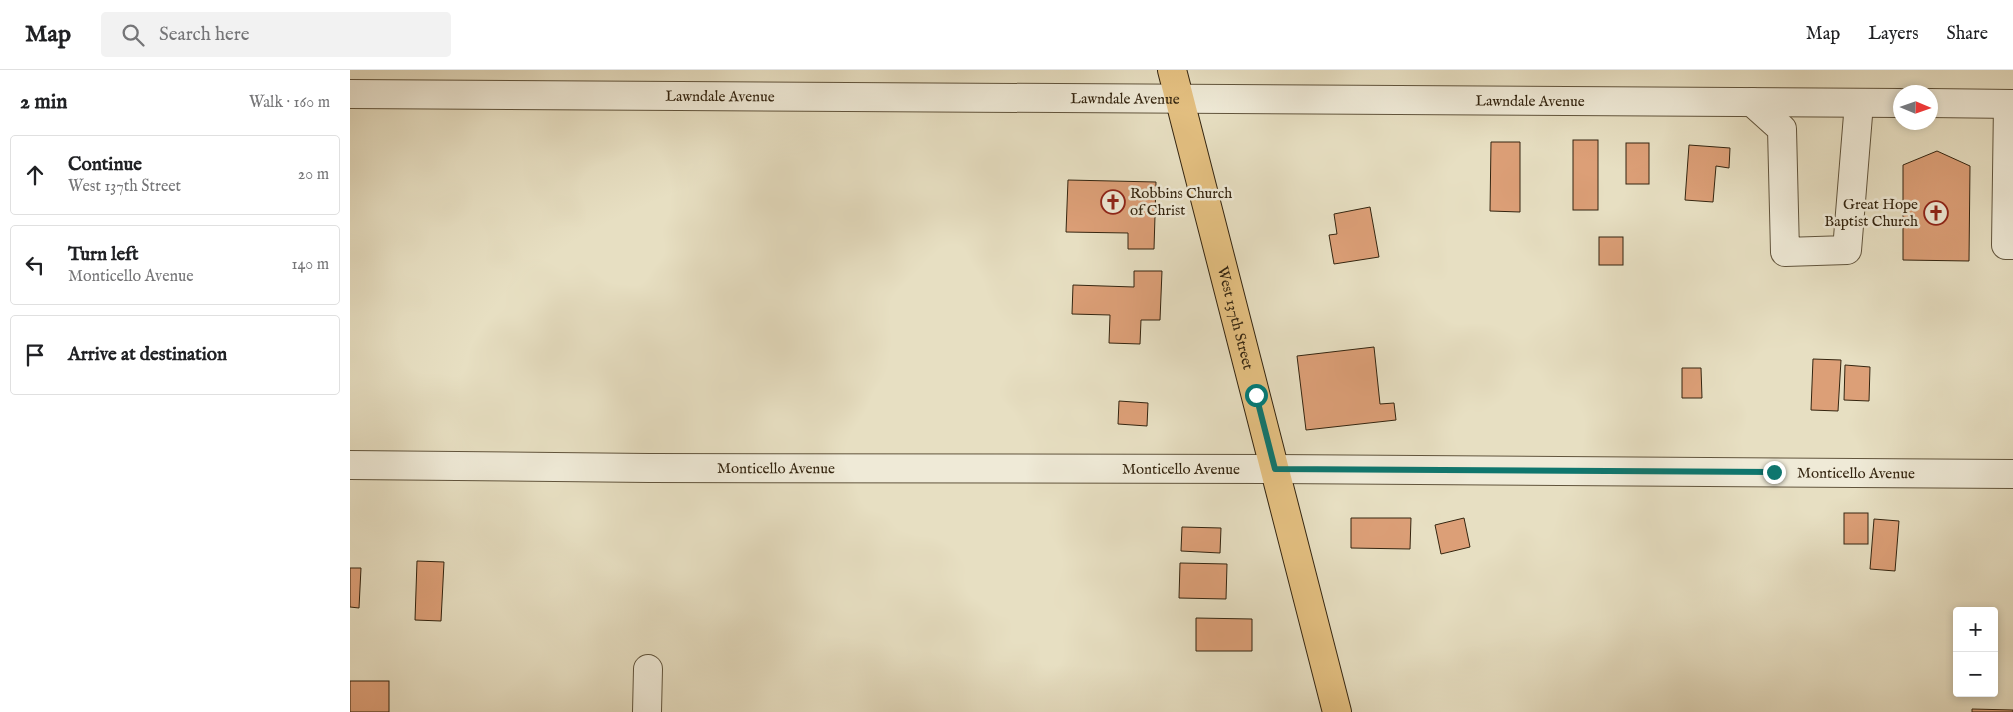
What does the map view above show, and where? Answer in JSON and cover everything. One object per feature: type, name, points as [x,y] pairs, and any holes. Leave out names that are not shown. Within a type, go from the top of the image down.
[{"type":"main road","name":"West 137th Street","points":[[1172,70],[1337,712]]},
{"type":"street","name":"Lawndale Avenue","points":[[350,94],[1893,103]]},
{"type":"street","points":[[1752,102],[1782,129],[1785,252],[1847,250],[1859,103]]},
{"type":"street","points":[[1938,103],[2011,104],[2006,245],[2013,245]]},
{"type":"street","name":"Monticello Avenue","points":[[350,465],[2013,474]]},
{"type":"street","points":[[647,712],[648,669]]},
{"type":"building","points":[[1573,140],[1598,140],[1598,210],[1573,210]]},
{"type":"building","points":[[1491,142],[1520,142],[1520,212],[1490,211]]},
{"type":"building","points":[[1626,143],[1649,143],[1649,184],[1626,184]]},
{"type":"building","points":[[1689,145],[1730,148],[1729,168],[1716,166],[1713,202],[1685,200]]},
{"type":"building","name":"Great Hope Baptist Church","points":[[1937,151],[1970,166],[1969,261],[1903,260],[1903,165]]},
{"type":"building","points":[[1068,180],[1156,182],[1154,249],[1128,249],[1128,233],[1066,232]]},
{"type":"building","points":[[1370,207],[1379,257],[1334,264],[1329,235],[1337,234],[1334,214]]},
{"type":"building","points":[[1599,237],[1623,237],[1623,265],[1599,265]]},
{"type":"building","points":[[1134,271],[1162,271],[1160,320],[1141,320],[1140,344],[1109,343],[1110,315],[1072,314],[1073,285],[1134,287]]},
{"type":"building","points":[[1374,347],[1380,404],[1394,403],[1396,420],[1306,430],[1297,356]]},
{"type":"building","points":[[1813,359],[1841,360],[1838,411],[1811,410]]},
{"type":"building","points":[[1845,365],[1870,367],[1869,401],[1844,400]]},
{"type":"building","points":[[1682,368],[1701,368],[1702,398],[1682,398]]},
{"type":"building","points":[[1119,401],[1148,403],[1147,426],[1118,424]]},
{"type":"building","points":[[1844,513],[1868,513],[1868,544],[1844,544]]},
{"type":"building","points":[[1351,518],[1411,518],[1410,549],[1351,548]]},
{"type":"building","points":[[1464,518],[1470,547],[1441,554],[1435,525]]},
{"type":"building","points":[[1874,519],[1899,521],[1895,571],[1870,569]]},
{"type":"building","points":[[1182,527],[1221,528],[1220,553],[1181,551]]},
{"type":"building","points":[[417,561],[444,562],[441,621],[415,620]]},
{"type":"building","points":[[1180,563],[1227,564],[1226,599],[1179,598]]},
{"type":"building","points":[[350,568],[361,568],[359,608],[350,607]]},
{"type":"building","points":[[1196,618],[1252,619],[1252,651],[1196,651]]},
{"type":"building","points":[[350,681],[389,681],[389,712],[350,712]]},
{"type":"building","points":[[1972,709],[2013,710],[2013,712],[1972,712]]},
{"type":"place","name":"Robbins Church of Christ","points":[[1113,202]]},
{"type":"place","name":"Great Hope Baptist Church","points":[[1936,213]]},
{"type":"route","points":[[1256,395],[1275,469],[1774,472]]}]
